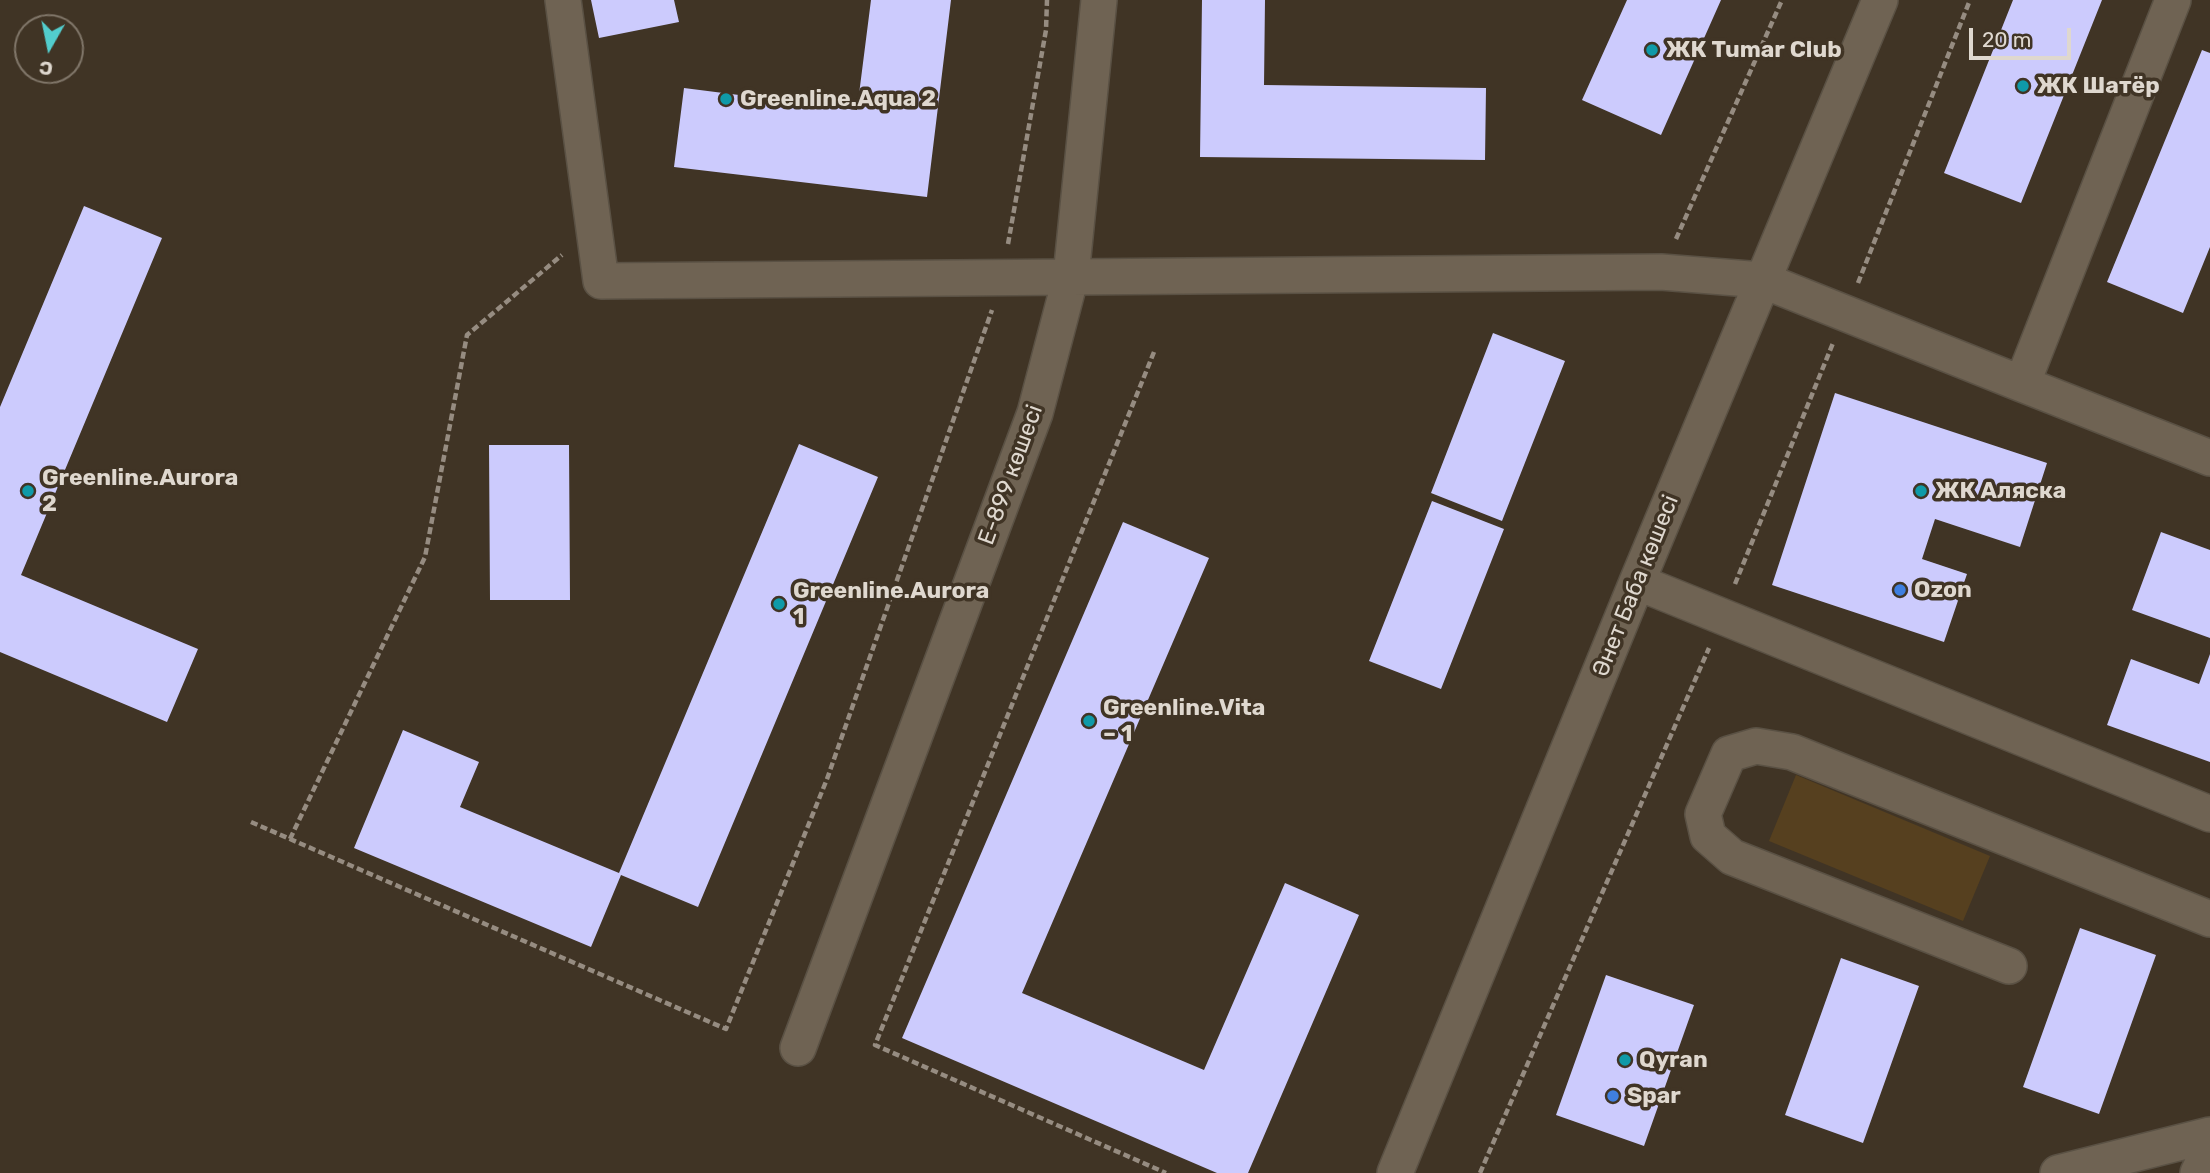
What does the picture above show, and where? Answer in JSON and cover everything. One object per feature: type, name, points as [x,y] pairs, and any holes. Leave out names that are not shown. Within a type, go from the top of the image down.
[{"type":"street","points":[[563,0],[601,281],[1661,272],[1762,280],[2022,384],[2207,448]]},
{"type":"street","name":"Е-899 көшесі","points":[[798,1048],[1035,413],[1071,276],[1099,0]]},
{"type":"street","name":"Әнет Баба көшесі","points":[[1395,1173],[1637,582],[1880,0]]},
{"type":"street","points":[[2022,384],[2173,0]]},
{"type":"street","points":[[1637,582],[2210,814]]},
{"type":"street","points":[[2009,966],[1732,857],[1708,836],[1703,814],[1729,754],[1755,746],[1791,752],[2210,919]]},
{"type":"street","points":[[2058,1173],[2210,1135]]},
{"type":"street","points":[[2198,1173],[2210,1148]]},
{"type":"path","points":[[251,822],[726,1029],[827,779],[1002,277],[1046,30],[1047,0]]},
{"type":"path","points":[[1661,272],[1782,0]]},
{"type":"path","points":[[290,839],[425,556],[467,335],[565,253]]},
{"type":"path","points":[[1154,352],[875,1045],[1166,1173]]},
{"type":"shaded area","points":[[1796,775],[1990,856],[1963,921],[1769,841]]},
{"type":"building","points":[[591,0],[674,0],[679,22],[599,38]]},
{"type":"building","name":"Greenline.Aqua 2","points":[[871,0],[951,0],[927,197],[674,167],[684,88],[857,110]]},
{"type":"building","points":[[1202,0],[1265,0],[1264,85],[1486,88],[1485,160],[1200,157]]},
{"type":"building","name":"ЖК Tumar Club","points":[[1627,0],[1721,0],[1661,135],[1582,100]]},
{"type":"building","name":"ЖК Шатёр","points":[[2013,0],[2102,0],[2021,203],[1944,173]]},
{"type":"building","name":"ЖК Шатёр","points":[[2202,50],[2210,53],[2210,247],[2183,313],[2107,282]]},
{"type":"building","name":"Greenline.Aurora 2","points":[[84,206],[162,238],[21,575],[198,649],[167,722],[0,652],[0,407]]},
{"type":"building","points":[[1493,333],[1565,361],[1502,521],[1431,493]]},
{"type":"building","name":"ЖК Аляска","points":[[1835,393],[2047,463],[2020,547],[1935,519],[1922,559],[1967,574],[1944,642],[1772,585]]},
{"type":"building","name":"Greenline.Aurora 1","points":[[799,444],[878,477],[698,907],[621,875],[591,947],[354,848],[403,730],[479,762],[460,807],[619,873]]},
{"type":"building","points":[[489,445],[569,445],[570,600],[490,600]]},
{"type":"building","points":[[1432,501],[1504,529],[1441,689],[1369,661]]},
{"type":"building","name":"Greenline.Vita – 1","points":[[1123,522],[1209,558],[1022,993],[1204,1070],[1285,883],[1359,915],[1248,1173],[1217,1173],[902,1038]]},
{"type":"building","points":[[2161,532],[2210,550],[2210,638],[2132,610]]},
{"type":"building","points":[[2210,654],[2210,762],[2107,725],[2131,659],[2199,684]]},
{"type":"building","points":[[2080,928],[2156,955],[2099,1114],[2023,1087]]},
{"type":"building","points":[[1841,958],[1919,986],[1863,1143],[1785,1115]]},
{"type":"building","name":"Qyran","points":[[1606,975],[1694,1005],[1644,1146],[1556,1115]]},
{"type":"place","name":"ЖК Tumar Club","points":[[1652,50]]},
{"type":"place","name":"ЖК Шатёр","points":[[2023,86]]},
{"type":"place","name":"Greenline.Aqua 2","points":[[726,99]]},
{"type":"place","name":"Greenline.Aurora 2","points":[[28,491]]},
{"type":"place","name":"ЖК Аляска","points":[[1921,491]]},
{"type":"place","name":"Ozon","points":[[1900,590]]},
{"type":"place","name":"Greenline.Aurora 1","points":[[779,604]]},
{"type":"place","name":"Greenline.Vita – 1","points":[[1089,721]]},
{"type":"place","name":"Qyran","points":[[1625,1060]]},
{"type":"place","name":"Spar","points":[[1613,1096]]}]
